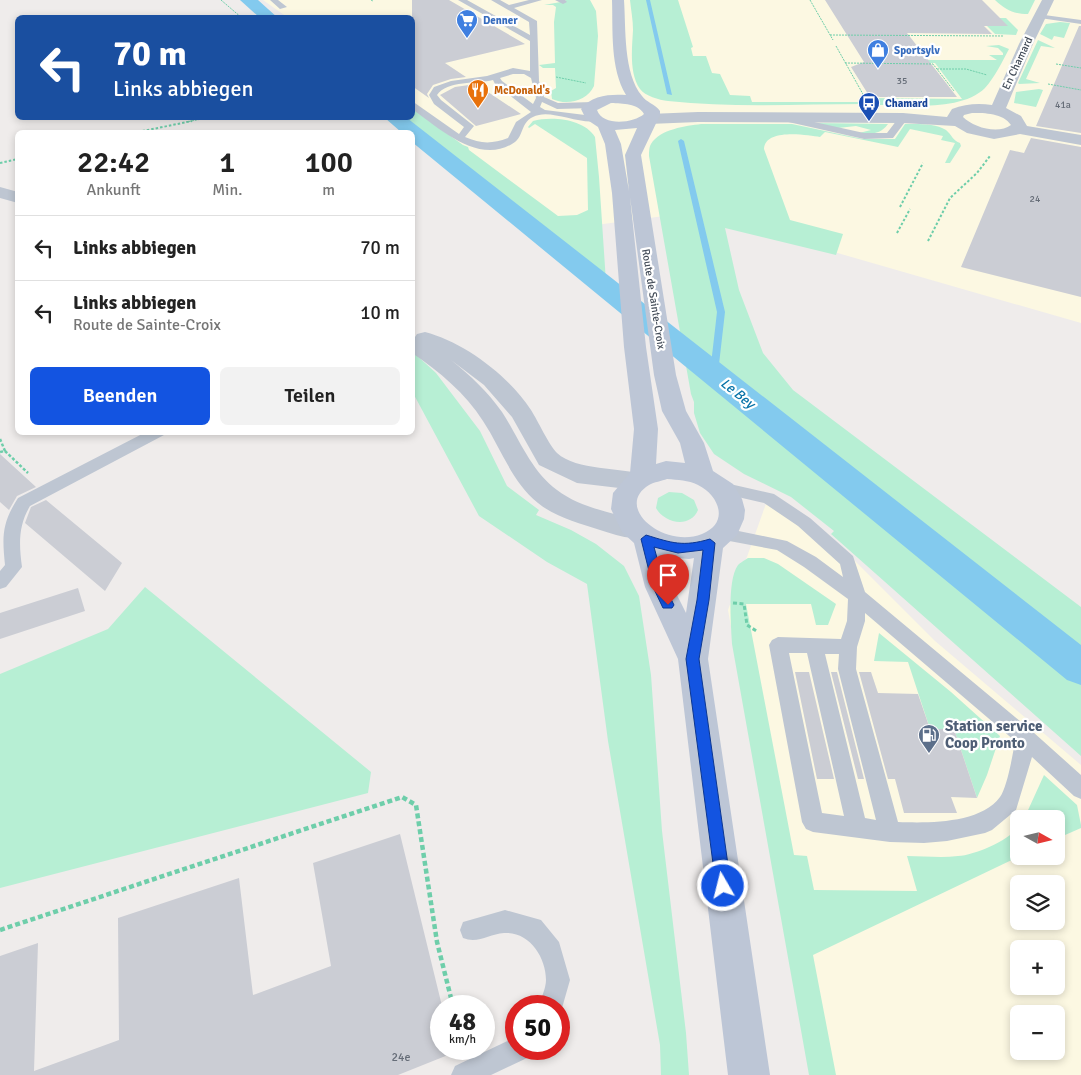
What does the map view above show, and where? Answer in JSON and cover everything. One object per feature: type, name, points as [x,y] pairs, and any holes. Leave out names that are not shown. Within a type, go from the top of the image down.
[{"type":"main road","points":[[618,0],[620,50],[626,83],[645,109]]},
{"type":"main road","points":[[604,5],[608,43],[607,59]]},
{"type":"main road","points":[[599,107],[619,99],[645,109]]},
{"type":"main road","points":[[599,107],[625,126],[634,125],[645,109]]},
{"type":"main road","name":"Route de Sainte-Croix","points":[[599,107],[613,144],[621,193],[646,429],[640,478]]},
{"type":"main road","name":"Route de Sainte-Croix","points":[[645,109],[646,130],[637,143],[632,155],[665,375],[674,411],[712,482]]},
{"type":"main road","points":[[640,534],[662,545],[678,548],[695,548],[717,538],[730,523],[732,511],[728,499],[712,482],[678,470],[660,471],[640,478],[627,492],[623,504],[626,516],[640,534],[659,587],[693,659]]},
{"type":"main road","points":[[717,538],[703,600],[693,659],[749,1075]]},
{"type":"street","name":"En Chamard","points":[[997,111],[1005,88],[1048,0]]},
{"type":"street","points":[[645,109],[778,117],[904,118],[958,117],[973,108],[997,111],[1016,119],[1019,126],[1017,129]]},
{"type":"street","points":[[645,109],[946,111],[958,117],[964,126],[983,133],[1004,134],[1017,129],[1081,140]]},
{"type":"street","points":[[0,192],[15,197]]},
{"type":"street","points":[[415,335],[461,356],[492,380],[521,413],[548,459],[560,467],[577,474],[640,478]]},
{"type":"street","points":[[415,345],[426,351],[470,389],[500,426],[524,472],[542,492],[550,498],[597,519],[640,534]]},
{"type":"lane","points":[[274,0],[283,8]]},
{"type":"lane","points":[[462,0],[533,40]]},
{"type":"lane","points":[[495,0],[508,7],[536,6]]},
{"type":"lane","points":[[529,82],[536,6]]},
{"type":"lane","points":[[508,7],[536,6]]},
{"type":"lane","points":[[1040,16],[1081,22]]},
{"type":"lane","points":[[460,138],[468,125],[437,102],[433,96],[468,86],[473,81],[524,72],[540,98],[557,106],[599,107]]},
{"type":"lane","points":[[427,87],[438,82],[474,74],[500,75]]},
{"type":"lane","points":[[500,75],[498,82],[535,111],[549,113],[599,107]]},
{"type":"lane","points":[[504,85],[529,82]]},
{"type":"lane","points":[[417,104],[460,138],[471,144],[484,146],[504,143],[513,138],[521,122],[535,111],[540,98]]},
{"type":"lane","points":[[0,582],[14,567],[11,544],[14,518],[24,502],[153,435]]},
{"type":"lane","points":[[712,482],[768,498],[804,522],[847,561],[857,596],[856,621],[848,647],[847,669],[890,832]]},
{"type":"lane","points":[[717,538],[781,545],[810,562],[857,596],[1026,738],[1081,789]]},
{"type":"lane","points":[[848,647],[778,646],[813,822],[890,832],[924,833],[947,831],[985,823],[1009,802],[1026,738]]},
{"type":"lane","points":[[814,646],[857,827]]},
{"type":"lane","points":[[471,930],[505,920],[533,928],[552,950],[558,980],[555,995]]},
{"type":"lane","points":[[464,1075],[505,1055]]},
{"type":"path","points":[[221,0],[238,15]]},
{"type":"path","points":[[810,0],[832,40]]},
{"type":"path","points":[[830,35],[1009,36]]},
{"type":"path","points":[[836,46],[864,98]]},
{"type":"path","points":[[845,63],[933,64],[954,91]]},
{"type":"path","points":[[1056,64],[1081,68]]},
{"type":"path","points":[[937,69],[966,69],[988,75]]},
{"type":"path","points":[[953,70],[967,70]]},
{"type":"path","points":[[556,77],[586,83]]},
{"type":"path","points":[[1048,84],[1081,90]]},
{"type":"path","points":[[148,130],[197,120]]},
{"type":"path","points":[[928,241],[950,198],[977,173],[994,153]]},
{"type":"path","points":[[0,162],[15,160]]},
{"type":"path","points":[[900,207],[923,163]]},
{"type":"path","points":[[897,233],[910,209]]},
{"type":"path","points":[[0,439],[5,451],[46,490]]},
{"type":"path","points":[[0,452],[5,451]]},
{"type":"path","points":[[727,603],[744,604],[747,625],[778,646]]},
{"type":"path","points":[[0,930],[402,797],[416,805],[437,942],[450,995]]},
{"type":"shaded area","points":[[263,0],[1081,0],[1081,323],[695,212],[565,229],[415,114],[415,15],[284,15]]},
{"type":"shaded area","points":[[768,498],[804,522],[828,534],[935,641],[1081,765],[1081,1075],[811,1075],[728,610]]},
{"type":"green space","points":[[564,0],[590,0],[596,11],[598,36],[594,86],[582,99],[570,102],[552,99],[551,91],[556,88],[555,68],[543,68],[539,65],[555,63],[554,22],[556,7],[544,5],[566,1]]},
{"type":"green space","points":[[630,0],[678,0],[693,47],[691,48],[693,56],[706,56],[712,73],[720,74],[730,95],[750,96],[752,102],[864,102],[865,104],[717,104],[668,101],[649,96],[640,89],[634,76],[632,61],[633,26]]},
{"type":"green space","points":[[995,0],[1035,0],[1028,14],[1010,11]]},
{"type":"green space","points":[[988,18],[1006,18],[1018,30],[1016,35],[995,34],[987,26]]},
{"type":"green space","points":[[1070,23],[1064,38],[1054,36],[1052,40],[1040,34],[1046,24]]},
{"type":"green space","points":[[1038,40],[1055,48],[1041,46],[1026,79],[1040,83],[1019,84],[1018,83]]},
{"type":"green space","points":[[999,45],[1009,49],[989,84],[975,96],[947,104],[916,106],[873,105],[869,98],[962,99],[935,63],[876,63],[874,60],[997,60],[989,55],[1003,55],[1003,53],[998,48],[986,46]]},
{"type":"green space","points":[[1043,90],[1036,107],[1014,103],[1016,92]]},
{"type":"green space","points":[[415,110],[468,147],[469,150],[558,216],[577,215],[588,210],[587,158],[535,124],[528,127],[533,121],[558,119],[576,123],[590,131],[595,137],[606,282],[415,130],[402,120],[415,120]]},
{"type":"green space","points":[[814,123],[888,124],[878,132],[867,134],[859,133],[871,130],[856,126],[838,128]]},
{"type":"green space","points":[[701,124],[792,124],[863,139],[895,139],[905,124],[926,124],[946,130],[960,143],[961,146],[950,163],[945,163],[955,143],[941,140],[943,136],[910,129],[898,147],[825,132],[820,137],[779,135],[766,142],[764,149],[790,220],[843,234],[836,255],[725,228],[739,290],[763,353],[793,390],[1081,607],[1081,756],[831,534],[834,531],[791,497],[744,474],[714,454],[700,433],[694,413],[694,402],[691,394],[649,148],[660,135],[674,129]]},
{"type":"green space","points":[[415,354],[436,373],[480,431],[507,486],[539,510],[536,515],[571,530],[596,544],[624,566],[639,596],[651,675],[662,831],[686,1033],[689,1075],[661,1075],[660,1045],[608,741],[587,584],[547,562],[479,516],[415,397]]},
{"type":"green space","points":[[669,492],[682,493],[694,500],[698,510],[694,516],[689,520],[677,522],[660,513],[656,508],[658,498]]},
{"type":"green space","points":[[748,558],[764,558],[778,564],[836,604],[828,625],[816,625],[811,604],[746,604],[794,855],[807,856],[814,890],[917,891],[907,856],[952,857],[965,855],[991,846],[1010,834],[1010,861],[813,955],[836,1075],[809,1075],[732,644],[730,603],[732,581],[738,565]]},
{"type":"green space","points":[[145,587],[371,772],[368,793],[0,888],[0,674],[108,629]]},
{"type":"green space","points":[[879,633],[951,692],[1000,736],[977,798],[954,729],[930,729],[908,662],[874,661]]},
{"type":"green space","points":[[1044,775],[1077,805],[1081,828],[1065,835],[1065,810],[1028,810]]},
{"type":"building","points":[[412,0],[449,0],[525,44],[445,63],[466,77],[451,79],[433,85],[427,94],[429,98],[415,88],[415,15],[412,15]]},
{"type":"building","points":[[825,0],[982,0],[1008,26],[984,26],[992,34],[907,33],[957,97],[880,97],[868,94],[851,67],[864,62]]},
{"type":"building","points":[[1079,26],[1081,26],[1081,133],[1036,126]]},
{"type":"building","name":"McDonald's","points":[[476,84],[521,114],[476,126],[440,95],[455,87]]},
{"type":"building","points":[[1031,138],[1081,147],[1081,297],[961,267],[1010,150],[1024,153]]},
{"type":"building","points":[[0,454],[36,487],[17,496],[9,510],[0,502]]},
{"type":"building","points":[[46,500],[122,563],[105,591],[25,523],[31,507]]},
{"type":"building","points":[[78,588],[85,611],[0,639],[0,613]]},
{"type":"building","points":[[795,672],[809,672],[834,779],[817,779]]},
{"type":"building","points":[[831,672],[837,672],[864,779],[858,779]]},
{"type":"building","name":"Station service Coop Pronto","points":[[859,672],[871,672],[878,693],[918,694],[930,729],[954,729],[977,798],[951,797],[957,813],[904,813],[895,779],[888,779]]},
{"type":"building","points":[[400,834],[439,995],[430,995],[430,1060],[436,1060],[398,1075],[0,1075],[0,956],[38,943],[34,1071],[119,1040],[118,918],[239,878],[253,995],[331,966],[313,863]]},
{"type":"waterway","name":"Le Bey","points":[[248,0],[266,15]]},
{"type":"waterway","points":[[648,0],[670,94]]},
{"type":"waterway","name":"Le Bey","points":[[397,120],[410,130]]},
{"type":"waterway","name":"Le Bey","points":[[415,134],[1081,668]]},
{"type":"waterway","points":[[681,141],[721,312],[714,373]]},
{"type":"place","name":"Denner","points":[[467,39]]},
{"type":"place","name":"Sportsylv","points":[[878,69]]},
{"type":"place","name":"McDonald's","points":[[478,109]]},
{"type":"place","name":"Chamard","points":[[869,122]]},
{"type":"place","name":"Station service Coop Pronto","points":[[929,754]]},
{"type":"route","points":[[668,605],[659,587],[646,539],[678,548],[695,548],[710,543],[693,659],[723,886]]}]
